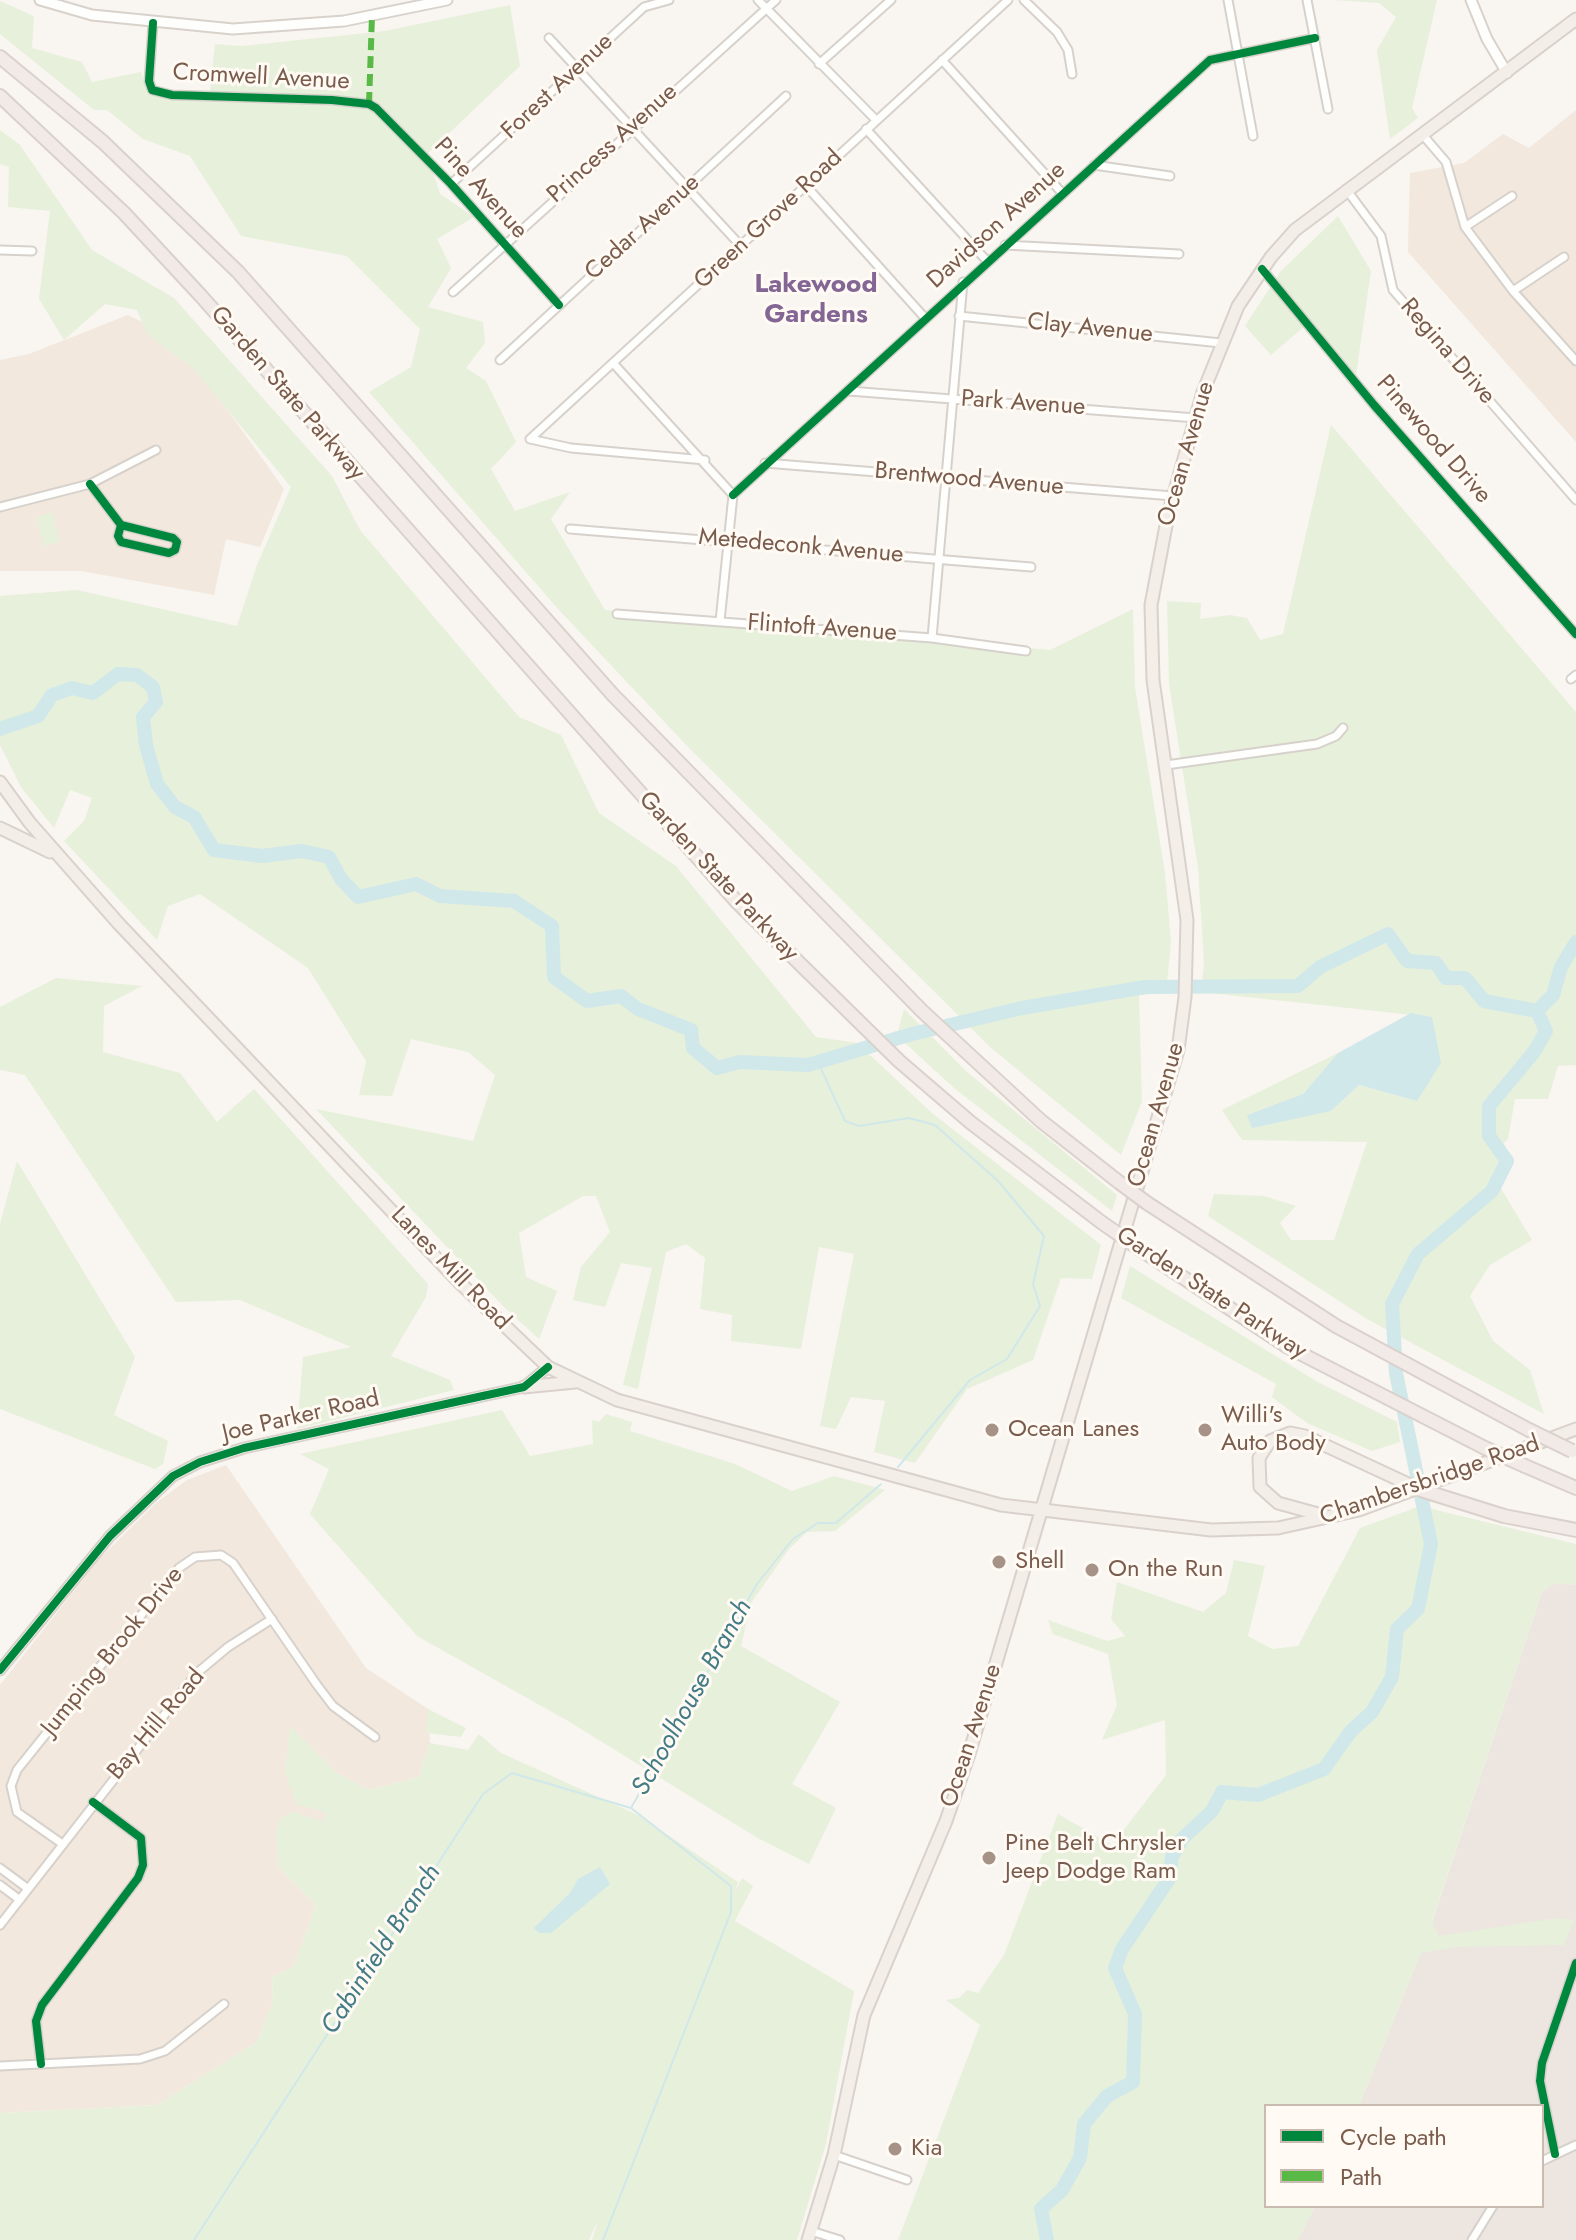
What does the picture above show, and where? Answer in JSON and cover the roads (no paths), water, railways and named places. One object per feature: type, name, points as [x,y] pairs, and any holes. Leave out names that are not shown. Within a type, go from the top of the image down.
[{"type":"highway","name":"Garden State Parkway","points":[[0,57],[113,151],[238,272],[613,695],[922,1011],[1041,1121],[1147,1203],[1262,1280],[1414,1370],[1574,1452]]},
{"type":"highway","name":"Garden State Parkway","points":[[0,96],[124,213],[736,901],[899,1061],[970,1122],[1101,1222],[1288,1347],[1485,1448],[1576,1488]]},
{"type":"highway","points":[[0,105],[14,108]]},
{"type":"highway","points":[[1427,1490],[1532,1523],[1576,1530]]},
{"type":"main road","name":"Ocean Avenue","points":[[810,2236],[834,2155],[864,2015],[962,1777],[1043,1512],[1114,1258],[1161,1117],[1178,1050],[1185,997],[1187,920],[1153,680],[1151,605],[1173,496],[1221,343],[1262,269],[1295,230],[1576,19]]},
{"type":"main road","name":"Lanes Mill Road","points":[[1,789],[63,861],[459,1282],[548,1367],[617,1400],[948,1491],[1043,1512]]},
{"type":"main road","points":[[0,828],[63,861]]},
{"type":"main road","points":[[524,1387],[577,1382]]},
{"type":"main road","name":"Chambersbridge Road","points":[[1043,1512],[1211,1530],[1278,1528],[1427,1490],[1576,1429]]},
{"type":"main road","points":[[1330,1517],[1278,1503],[1260,1487],[1259,1458],[1270,1441],[1290,1433],[1305,1436],[1400,1481],[1427,1490]]},
{"type":"street","points":[[40,0],[92,15],[233,29],[344,21],[447,0]]},
{"type":"street","name":"Forest Avenue","points":[[451,184],[644,7],[669,0]]},
{"type":"street","points":[[758,0],[876,120]]},
{"type":"street","name":"Princess Avenue","points":[[453,292],[630,128],[776,0]]},
{"type":"street","points":[[819,64],[891,0]]},
{"type":"street","name":"Green Grove Road","points":[[705,460],[571,448],[530,439],[1008,0]]},
{"type":"street","points":[[1024,0],[1063,41],[1072,62],[1072,74]]},
{"type":"street","points":[[1228,0],[1253,136]]},
{"type":"street","points":[[1307,0],[1328,109]]},
{"type":"street","points":[[1471,0],[1487,39],[1507,73]]},
{"type":"street","name":"Cromwell Avenue","points":[[153,23],[149,81],[152,90],[172,95],[369,104]]},
{"type":"street","points":[[549,38],[740,245]]},
{"type":"street","name":"Davidson Avenue","points":[[733,495],[765,463],[849,391],[963,282],[1210,60],[1315,38]]},
{"type":"street","points":[[942,60],[1063,194]]},
{"type":"street","name":"Cedar Avenue","points":[[500,360],[786,96]]},
{"type":"street","name":"Pine Avenue","points":[[369,104],[451,184],[559,305]]},
{"type":"street","points":[[866,129],[987,261]]},
{"type":"street","points":[[1422,134],[1446,162],[1465,227],[1513,291],[1575,357]]},
{"type":"street","points":[[1094,165],[1170,176]]},
{"type":"street","points":[[807,187],[925,318]]},
{"type":"street","name":"Regina Drive","points":[[1346,189],[1381,236],[1393,290],[1576,500]]},
{"type":"street","points":[[1465,227],[1512,196]]},
{"type":"street","points":[[1005,245],[1179,254]]},
{"type":"street","points":[[0,250],[32,251]]},
{"type":"street","points":[[1513,291],[1564,257]]},
{"type":"street","name":"Pinewood Drive","points":[[1262,269],[1374,405],[1576,634]]},
{"type":"street","points":[[932,638],[963,282]]},
{"type":"street","name":"Clay Avenue","points":[[959,316],[1221,343]]},
{"type":"street","points":[[613,363],[705,460],[733,495],[720,621]]},
{"type":"street","name":"Park Avenue","points":[[849,391],[1196,418]]},
{"type":"street","points":[[0,507],[90,484],[156,450]]},
{"type":"street","name":"Brentwood Avenue","points":[[765,463],[1173,496]]},
{"type":"street","points":[[90,484],[121,525],[173,538],[177,542],[175,550],[169,553],[121,542],[118,536],[121,525]]},
{"type":"street","name":"Metedeconk Avenue","points":[[570,529],[1031,567]]},
{"type":"street","name":"Flintoft Avenue","points":[[617,614],[932,638],[1026,651]]},
{"type":"street","points":[[1166,765],[1317,744],[1336,736],[1343,728]]},
{"type":"street","name":"Joe Parker Road","points":[[0,1670],[110,1536],[173,1476],[200,1462],[244,1448],[524,1387],[548,1367]]},
{"type":"street","name":"Jumping Brook Drive","points":[[61,1843],[17,1812],[11,1786],[17,1770],[179,1568],[195,1557],[221,1555],[233,1563],[333,1706],[375,1737]]},
{"type":"street","name":"Bay Hill Road","points":[[0,1925],[93,1802],[197,1673],[228,1647],[272,1619]]},
{"type":"street","points":[[41,2064],[36,2021],[42,2005],[138,1878],[143,1865],[141,1838],[93,1802]]},
{"type":"street","points":[[0,1868],[27,1888]]},
{"type":"street","points":[[0,1885],[20,1900]]},
{"type":"street","points":[[1555,2154],[1540,2081],[1542,2063],[1576,1963]]},
{"type":"street","points":[[0,2066],[112,2062],[165,2051],[224,2004]]},
{"type":"street","points":[[1544,2160],[1576,2145]]},
{"type":"street","points":[[834,2155],[907,2180]]},
{"type":"street","points":[[1472,2240],[1492,2208]]},
{"type":"street","points":[[810,2236],[840,2240]]},
{"type":"water","points":[[1411,1013],[1432,1017],[1441,1063],[1417,1101],[1359,1085],[1331,1111],[1252,1128],[1247,1115],[1303,1094],[1338,1053]]},
{"type":"water","points":[[600,1867],[610,1884],[551,1933],[539,1933],[534,1928],[570,1893],[578,1879]]},
{"type":"waterway","points":[[0,729],[38,716],[52,695],[72,688],[93,693],[118,674],[137,675],[153,687],[156,702],[143,717],[146,745],[157,784],[175,807],[194,817],[214,850],[262,856],[302,851],[329,857],[341,879],[358,897],[416,884],[440,896],[514,901],[552,926],[554,977],[587,1001],[621,996],[638,1009],[691,1030],[693,1048],[717,1068],[740,1062],[808,1065],[912,1034],[1022,1008],[1145,987],[1298,986],[1320,967],[1388,934],[1407,961],[1436,963],[1446,978],[1465,978],[1484,1001],[1537,1011]]},
{"type":"waterway","points":[[1537,1011],[1553,995],[1561,967],[1576,942]]},
{"type":"waterway","points":[[1047,2240],[1041,2209],[1062,2190],[1080,2158],[1084,2124],[1107,2096],[1133,2082],[1135,2014],[1115,1968],[1122,1949],[1169,1879],[1172,1857],[1182,1839],[1212,1811],[1222,1792],[1258,1795],[1324,1769],[1351,1731],[1372,1712],[1392,1677],[1397,1629],[1418,1609],[1431,1544],[1396,1373],[1392,1304],[1418,1254],[1492,1191],[1507,1161],[1489,1136],[1489,1106],[1534,1052],[1546,1031],[1537,1011]]},
{"type":"waterway","name":"Schoolhouse Branch","points":[[818,1062],[845,1121],[859,1126],[909,1118],[935,1125],[998,1181],[1044,1236],[1033,1284],[1040,1306],[1007,1359],[970,1380],[898,1467]]},
{"type":"waterway","name":"Schoolhouse Branch","points":[[603,2240],[731,1912],[731,1886],[631,1808],[757,1584],[793,1539],[818,1523],[836,1523],[881,1484]]},
{"type":"waterway","name":"Cabinfield Branch","points":[[194,2240],[483,1794],[512,1773],[631,1808]]},
{"type":"place","name":"Ocean Lanes","points":[[992,1430]]},
{"type":"place","name":"Willi's Auto Body","points":[[1205,1430]]},
{"type":"place","name":"Shell","points":[[999,1562]]},
{"type":"place","name":"On the Run","points":[[1092,1570]]},
{"type":"place","name":"Pine Belt Chrysler Jeep Dodge Ram","points":[[989,1858]]},
{"type":"place","name":"Kia","points":[[895,2149]]},
{"type":"district","name":"Lakewood Gardens","points":[[816,301]]}]
